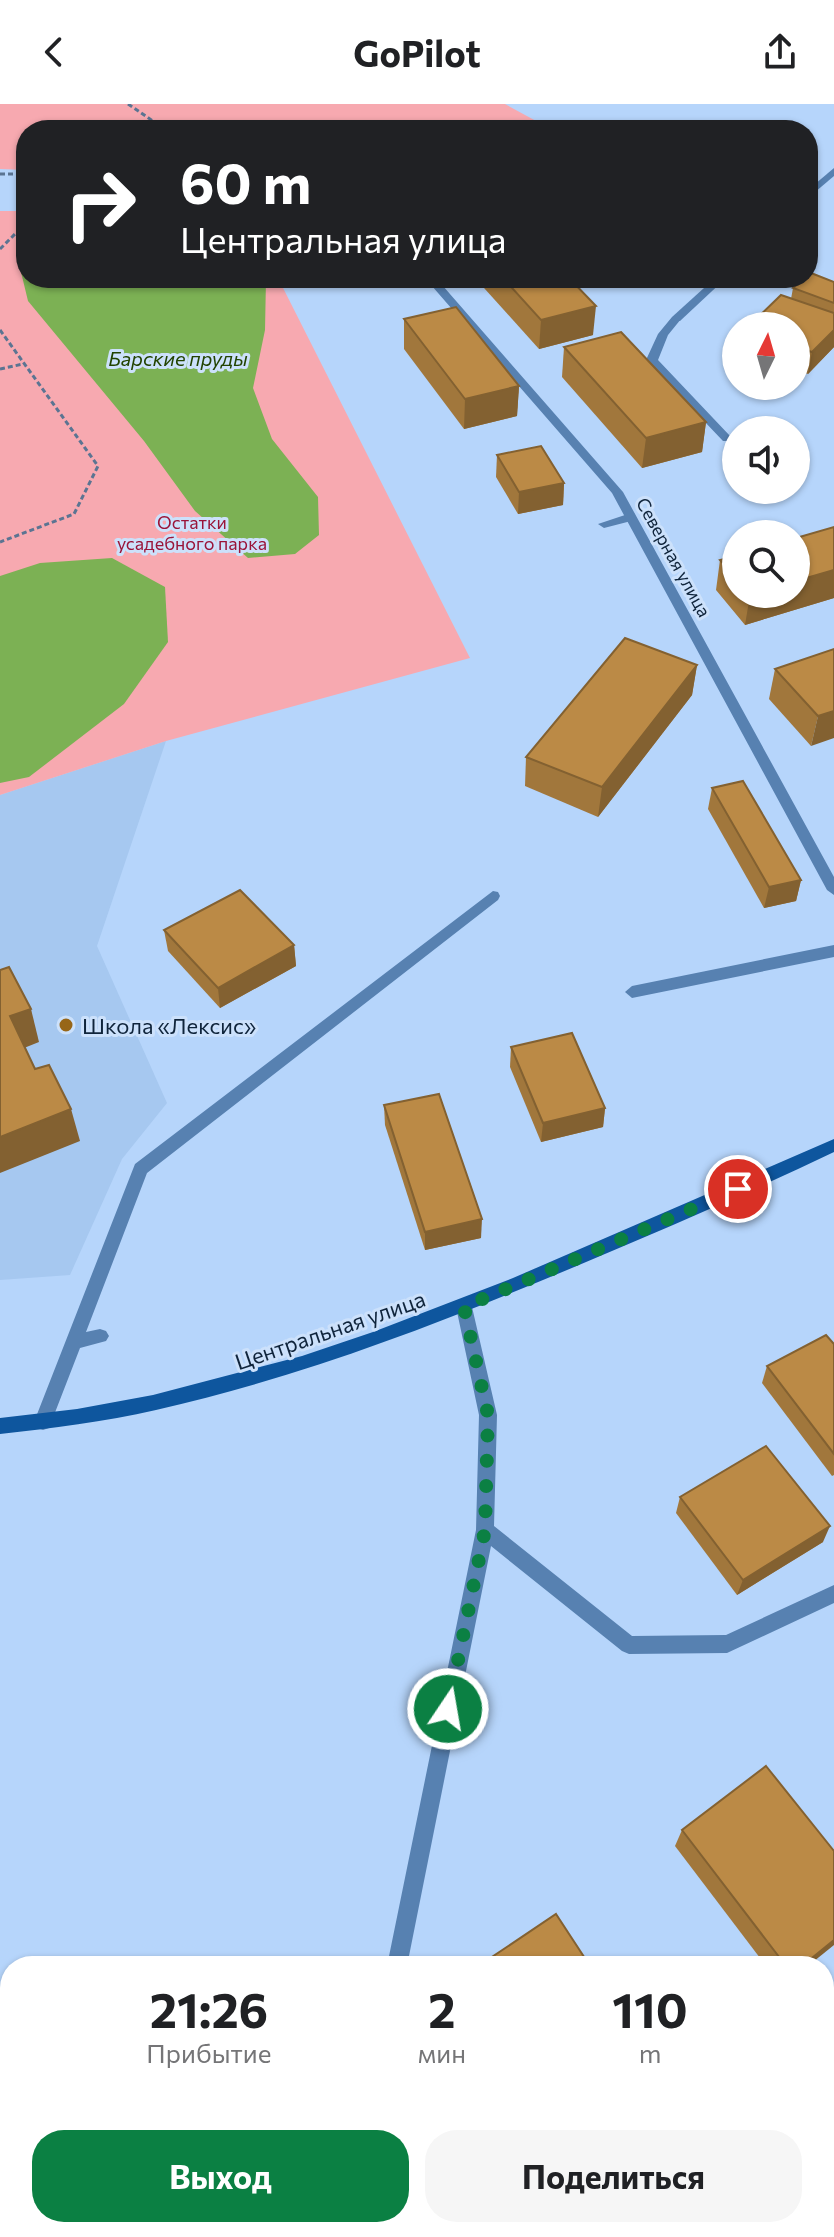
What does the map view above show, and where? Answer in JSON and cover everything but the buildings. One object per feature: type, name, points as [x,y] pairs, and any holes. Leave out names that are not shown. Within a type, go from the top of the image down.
[{"type":"street","points":[[818,186],[834,171]]},
{"type":"street","name":"Северная улица","points":[[439,288],[617,492],[834,890]]},
{"type":"street","points":[[710,288],[663,334],[652,360],[722,434]]},
{"type":"street","points":[[604,524],[631,517]]},
{"type":"street","points":[[43,1422],[141,1169],[493,896]]},
{"type":"street","points":[[632,992],[834,951]]},
{"type":"street","name":"Центральная улица","points":[[0,1426],[43,1422],[219,1390],[338,1353],[464,1307],[834,1145]]},
{"type":"street","points":[[399,1956],[485,1530],[488,1415],[464,1307]]},
{"type":"street","points":[[74,1342],[100,1336]]},
{"type":"street","points":[[485,1530],[629,1645],[727,1644],[834,1594]]},
{"type":"path","points":[[128,104],[151,120]]},
{"type":"path","points":[[0,249],[16,233]]},
{"type":"path","points":[[0,330],[98,466],[74,514],[0,542]]},
{"type":"path","points":[[0,369],[23,364]]},
{"type":"shaded area","name":"Школа «Лексис»","points":[[166,741],[97,946],[167,1103],[122,1159],[70,1275],[0,1280],[0,795]]},
{"type":"green space","points":[[0,104],[505,104],[534,120],[16,120],[16,170],[0,169]]},
{"type":"green space","name":"Остатки усадебного парка","points":[[0,211],[16,211],[16,288],[283,288],[470,658],[166,741],[0,795]]},
{"type":"water","name":"Барские пруды","points":[[25,288],[266,288],[265,330],[253,388],[272,439],[318,497],[319,535],[295,554],[248,558],[195,511],[144,441],[28,301]]},
{"type":"water","points":[[112,558],[165,587],[168,642],[124,704],[29,777],[0,783],[0,576],[40,563]]},
{"type":"place","name":"Школа «Лексис»","points":[[66,1025]]},
{"type":"route","points":[[448,1709],[485,1530],[488,1415],[464,1307],[738,1189]]}]
